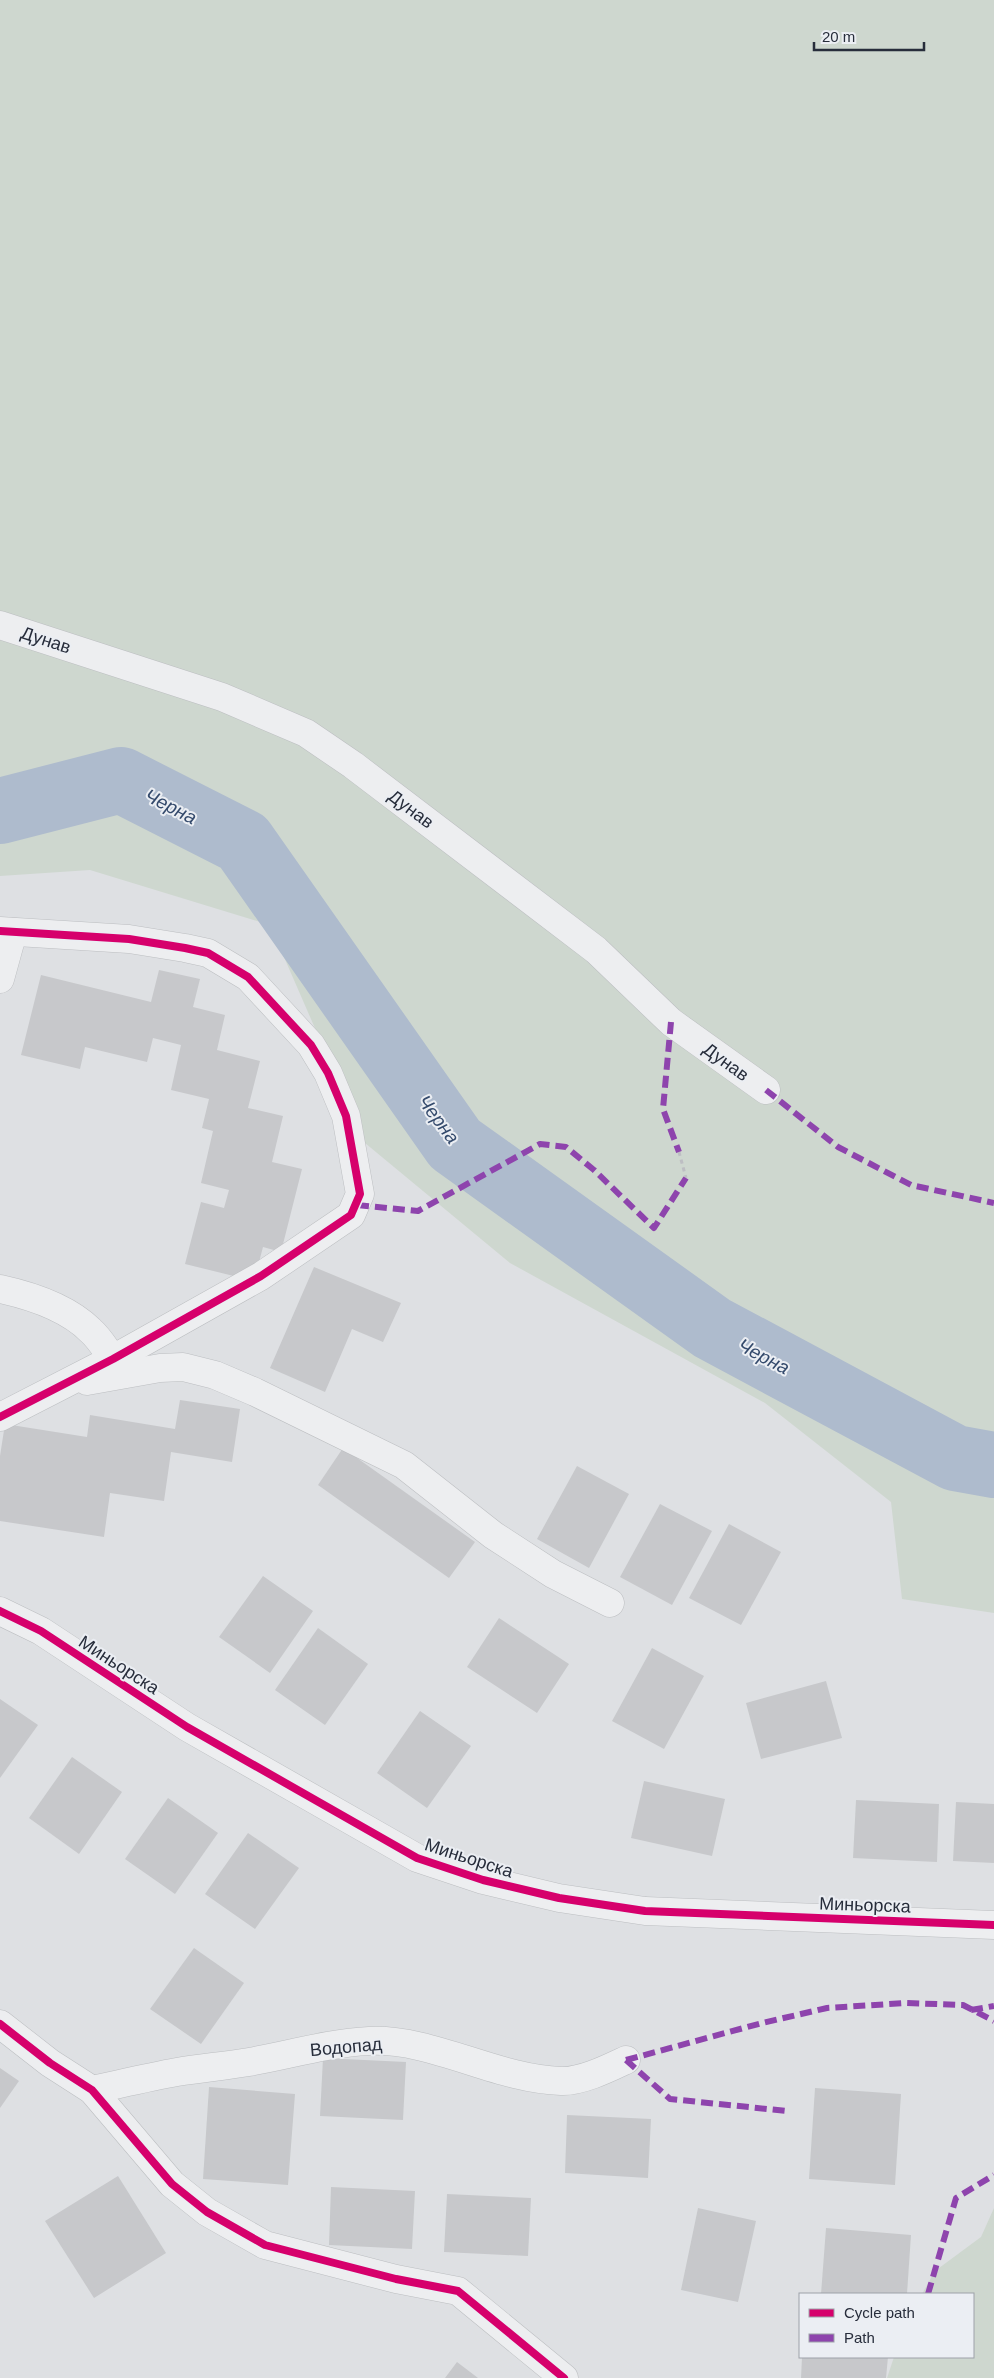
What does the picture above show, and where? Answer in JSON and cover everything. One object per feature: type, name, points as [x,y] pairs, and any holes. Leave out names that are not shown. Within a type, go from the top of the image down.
[{"type":"street","name":"Дунав","points":[[0,625],[222,697],[306,733],[353,765],[596,950],[671,1022],[766,1090]]},
{"type":"street","points":[[0,979],[7,932],[130,939],[208,953],[248,977],[311,1044],[328,1073],[346,1116],[360,1194],[351,1215],[261,1276],[113,1359],[0,1417]]},
{"type":"street","points":[[0,1289],[18,1293],[62,1310],[91,1331],[113,1359]]},
{"type":"street","points":[[66,1384],[160,1368],[183,1367],[215,1375],[255,1392],[404,1465],[493,1535],[553,1574],[610,1603]]},
{"type":"street","name":"Миньорска","points":[[0,1611],[41,1631],[187,1727],[417,1858],[483,1880],[559,1898],[644,1911],[994,1925]]},
{"type":"street","points":[[0,2024],[50,2063],[92,2090],[172,2184],[207,2212],[266,2245],[396,2278],[458,2291],[564,2378]]},
{"type":"street","name":"Водопад","points":[[92,2090],[176,2072],[250,2062],[319,2047],[370,2041],[414,2046],[514,2074],[563,2081],[601,2072],[626,2060]]},
{"type":"path","points":[[679,1152],[686,1178]]},
{"type":"shaded area","points":[[0,0],[994,0],[994,1613],[902,1599],[891,1502],[765,1403],[510,1263],[365,1143],[270,925],[90,870],[0,876]]},
{"type":"shaded area","points":[[994,2208],[994,2378],[887,2378],[894,2358],[974,2358],[974,2293],[923,2293],[935,2271],[981,2237]]},
{"type":"building","points":[[159,970],[200,979],[193,1007],[225,1015],[217,1050],[260,1061],[248,1108],[283,1116],[272,1162],[302,1169],[281,1252],[263,1247],[254,1281],[185,1264],[201,1202],[224,1208],[229,1190],[201,1183],[213,1131],[202,1128],[209,1099],[171,1090],[181,1045],[153,1038],[147,1062],[85,1047],[80,1069],[21,1055],[41,975],[151,1002]]},
{"type":"building","points":[[314,1267],[401,1303],[383,1342],[352,1329],[325,1392],[270,1368]]},
{"type":"building","points":[[180,1400],[240,1409],[232,1462],[171,1452],[164,1501],[110,1493],[104,1537],[0,1521],[0,1456],[5,1424],[87,1437],[90,1415],[175,1429]]},
{"type":"building","points":[[343,1448],[475,1542],[449,1578],[318,1485]]},
{"type":"building","points":[[577,1466],[629,1494],[589,1568],[537,1539]]},
{"type":"building","points":[[660,1504],[712,1531],[672,1605],[620,1577]]},
{"type":"building","points":[[729,1524],[781,1552],[741,1625],[689,1598]]},
{"type":"building","points":[[263,1576],[313,1611],[270,1673],[219,1637]]},
{"type":"building","points":[[499,1618],[569,1664],[537,1713],[467,1667]]},
{"type":"building","points":[[318,1628],[368,1664],[325,1725],[275,1690]]},
{"type":"building","points":[[652,1648],[704,1676],[664,1749],[612,1721]]},
{"type":"building","points":[[826,1681],[842,1738],[761,1759],[746,1703]]},
{"type":"building","points":[[0,1699],[38,1725],[0,1778]]},
{"type":"building","points":[[420,1711],[471,1746],[427,1808],[377,1773]]},
{"type":"building","points":[[72,1757],[122,1792],[79,1854],[29,1818]]},
{"type":"building","points":[[644,1781],[725,1799],[712,1856],[631,1838]]},
{"type":"building","points":[[168,1798],[218,1833],[175,1894],[125,1859]]},
{"type":"building","points":[[856,1800],[939,1804],[937,1862],[853,1858]]},
{"type":"building","points":[[956,1802],[994,1804],[994,1863],[953,1861]]},
{"type":"building","points":[[248,1833],[299,1868],[255,1929],[205,1894]]},
{"type":"building","points":[[194,1948],[244,1983],[201,2044],[150,2009]]},
{"type":"building","points":[[323,2058],[406,2062],[403,2120],[320,2116]]},
{"type":"building","points":[[0,2068],[19,2081],[0,2108]]},
{"type":"building","points":[[209,2087],[295,2094],[288,2185],[203,2179]]},
{"type":"building","points":[[815,2088],[901,2094],[895,2185],[809,2179]]},
{"type":"building","points":[[567,2115],[651,2119],[648,2178],[565,2173]]},
{"type":"building","points":[[118,2176],[166,2253],[94,2298],[45,2221]]},
{"type":"building","points":[[331,2187],[415,2191],[412,2249],[329,2245]]},
{"type":"building","points":[[447,2194],[531,2198],[528,2256],[444,2252]]},
{"type":"building","points":[[698,2208],[756,2221],[738,2302],[681,2290]]},
{"type":"building","points":[[826,2228],[911,2235],[907,2293],[821,2293]]},
{"type":"building","points":[[802,2358],[888,2358],[886,2378],[801,2378]]},
{"type":"building","points":[[457,2362],[478,2378],[445,2378]]},
{"type":"waterway","name":"Черна","points":[[0,811],[121,780],[243,842],[455,1144],[712,1328],[955,1458],[994,1465]]},
{"type":"marked path","points":[[671,1022],[663,1109],[679,1152]]},
{"type":"marked path","points":[[766,1090],[838,1147],[911,1185],[994,1203]]},
{"type":"marked path","points":[[357,1205],[418,1211],[540,1144],[566,1147],[594,1170],[654,1228],[686,1178]]},
{"type":"marked path","points":[[626,2060],[762,2023],[827,2008],[905,2003],[963,2005],[994,2021]]},
{"type":"marked path","points":[[971,2010],[994,2006]]},
{"type":"marked path","points":[[626,2060],[670,2099],[787,2111]]},
{"type":"marked path","points":[[928,2293],[956,2198],[994,2175]]},
{"type":"cycle path","points":[[0,931],[129,939],[185,948],[208,953],[248,977],[311,1045],[328,1073],[346,1116],[360,1194],[351,1215],[261,1276],[113,1359],[0,1417]]},
{"type":"cycle path","points":[[0,1611],[41,1631],[187,1727],[417,1858],[483,1880],[559,1898],[645,1911],[994,1925]]},
{"type":"cycle path","points":[[0,2024],[50,2063],[92,2090],[172,2184],[207,2212],[265,2245],[396,2279],[458,2291],[564,2378]]}]
